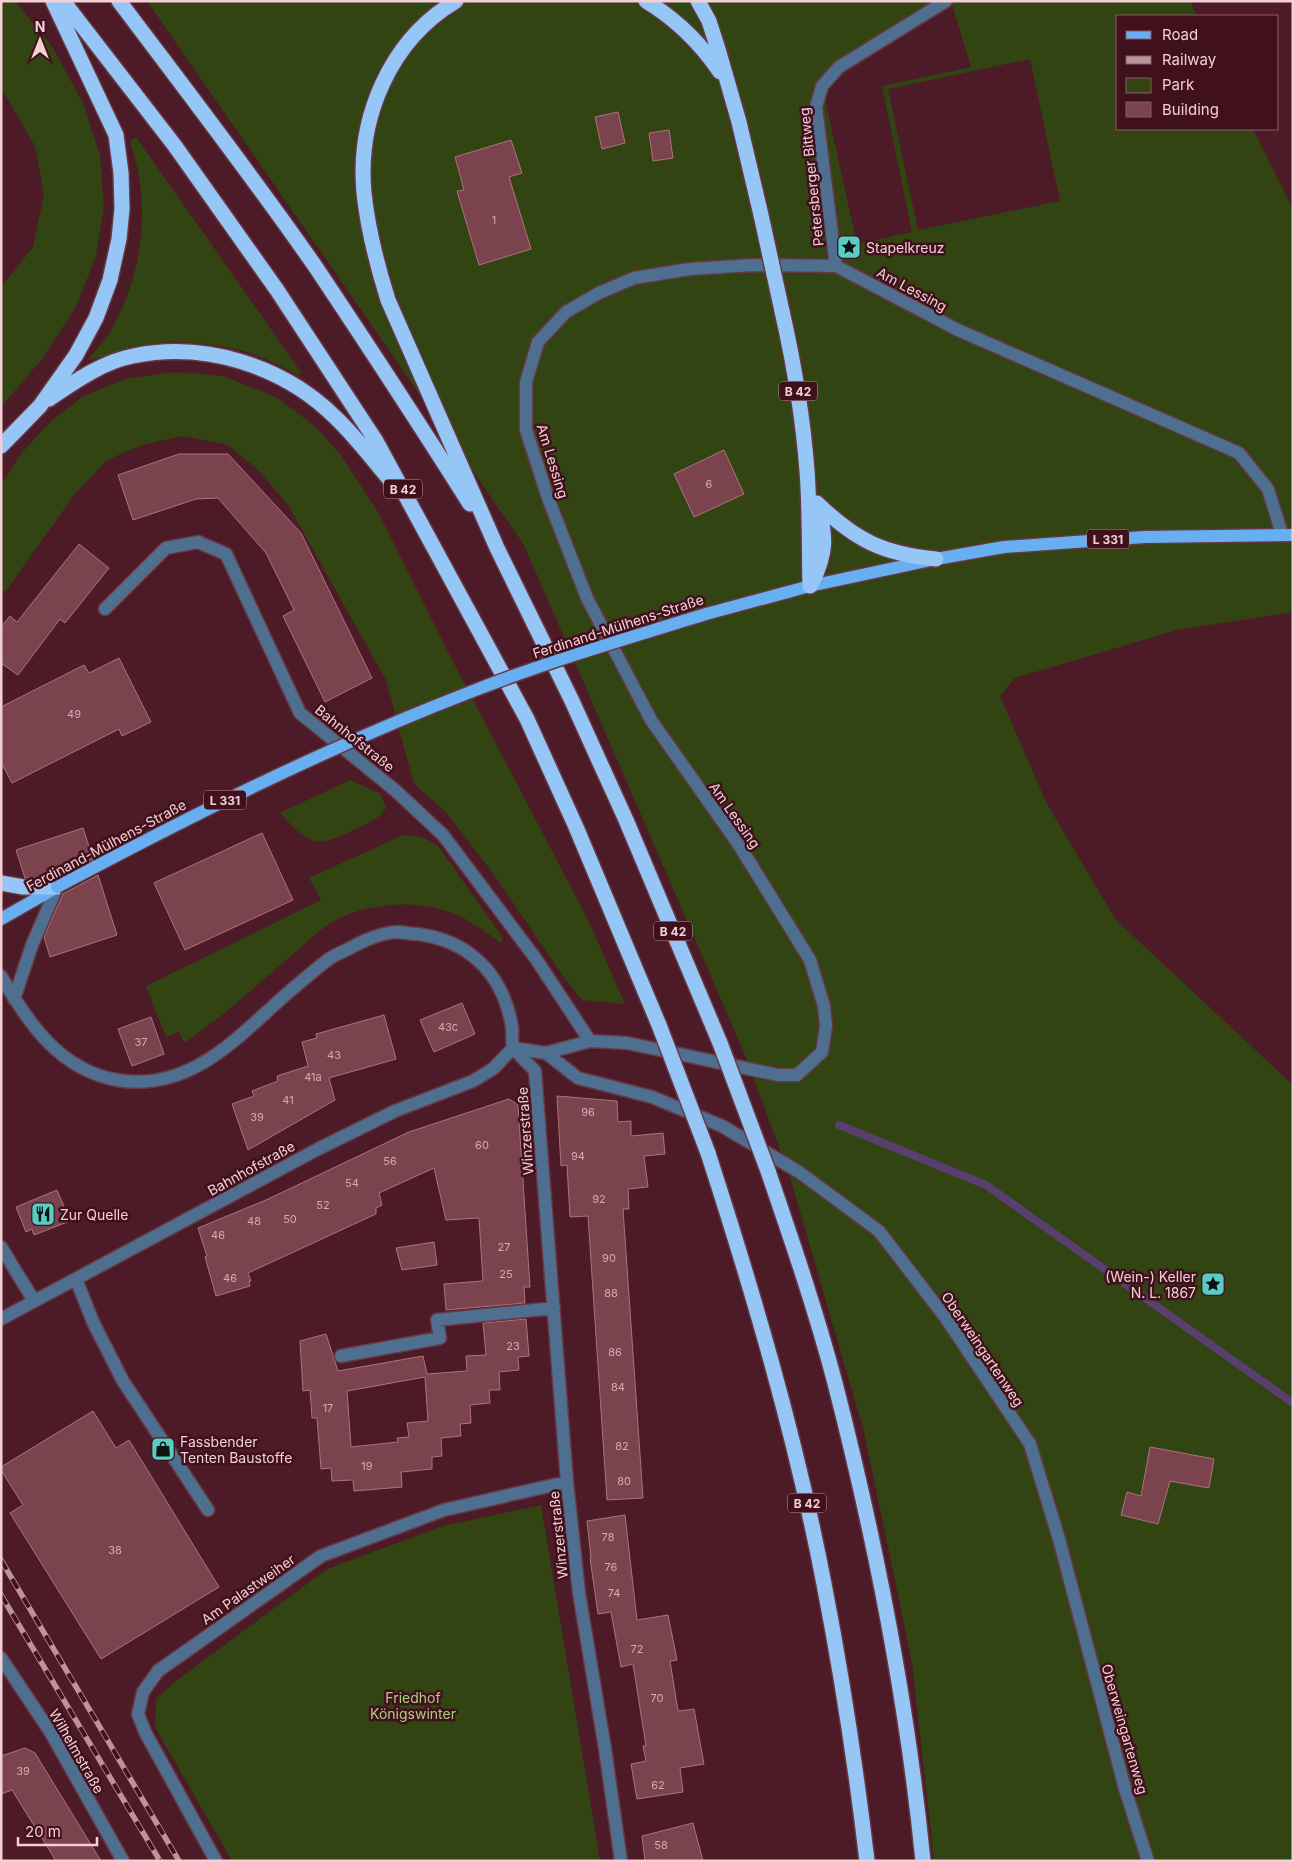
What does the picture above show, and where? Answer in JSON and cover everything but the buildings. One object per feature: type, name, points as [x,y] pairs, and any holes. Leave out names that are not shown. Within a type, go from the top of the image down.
[{"type":"highway","points":[[1,446],[40,406],[76,356],[96,318],[110,280],[119,239],[122,209],[121,173],[116,135],[52,1]]},
{"type":"highway","name":"B 42","points":[[63,1],[175,146],[277,290],[376,441],[527,719],[576,827],[659,1025],[708,1153],[781,1394],[806,1498],[842,1678],[857,1774],[867,1861]]},
{"type":"highway","name":"B 42","points":[[119,1],[213,125],[316,268],[417,420],[497,548]]},
{"type":"highway","name":"B 42","points":[[456,1],[424,25],[404,45],[387,74],[374,104],[364,160],[364,191],[376,261],[388,300],[497,548],[572,701],[622,811],[720,1043],[768,1171],[802,1273],[834,1382],[863,1500],[887,1620],[907,1740],[923,1861]]},
{"type":"highway","name":"B 42","points":[[646,1],[658,8],[682,28],[707,53],[727,82]]},
{"type":"highway","name":"B 42","points":[[698,1],[709,21],[739,122],[761,215],[798,391],[807,472],[810,586]]},
{"type":"highway","points":[[40,406],[88,372],[132,356],[169,352],[198,353],[228,358],[250,364],[281,378],[336,417],[412,506]]},
{"type":"highway","name":"B 42","points":[[807,472],[817,503],[825,541],[822,562],[810,586]]},
{"type":"highway","name":"B 42","points":[[817,503],[836,522],[858,538],[883,549],[909,557],[936,559]]},
{"type":"highway","points":[[1,883],[23,887],[57,887]]},
{"type":"main road","name":"Ferdinand-Mülhens-Straße","points":[[1,919],[168,828],[273,776],[398,721],[550,663],[706,614],[810,586],[936,559],[1004,547],[1145,536],[1287,535]]},
{"type":"street","name":"Petersberger Bittweg","points":[[836,266],[816,107],[822,86],[839,67],[946,1]]},
{"type":"street","name":"Am Lessing","points":[[513,1048],[546,1053],[590,1040],[627,1043],[778,1076],[797,1075],[822,1052],[826,1026],[824,1006],[810,960],[739,846],[651,720],[587,598],[548,498],[526,430],[526,382],[538,342],[566,312],[599,293],[634,278],[690,269],[753,265],[836,266],[958,330],[1239,453],[1268,489],[1287,535]]},
{"type":"street","name":"Bahnhofstraße","points":[[105,609],[166,548],[198,542],[226,554],[300,713],[396,791],[443,835],[536,959],[590,1040]]},
{"type":"street","points":[[14,999],[32,945],[57,887]]},
{"type":"street","points":[[1,976],[14,999],[46,1042],[67,1060],[96,1075],[133,1083],[154,1082],[172,1077],[204,1063],[226,1048],[254,1026],[282,998],[331,958],[364,941],[397,932],[425,935],[450,942],[470,954],[494,976],[506,1000],[512,1029],[513,1048]]},
{"type":"street","points":[[1,994],[14,999]]},
{"type":"street","name":"Bahnhofstraße","points":[[1,1318],[318,1149],[395,1111],[474,1081],[494,1068],[513,1048]]},
{"type":"street","name":"Winzerstraße","points":[[513,1048],[535,1071],[567,1482],[578,1593],[605,1749],[621,1861]]},
{"type":"street","name":"Oberweingartenweg","points":[[546,1053],[578,1078],[652,1097],[722,1126],[800,1172],[879,1231],[945,1317],[1030,1444],[1059,1539],[1125,1789],[1148,1861]]},
{"type":"street","points":[[1,1247],[34,1302]]},
{"type":"street","points":[[76,1279],[93,1322],[123,1381],[208,1510]]},
{"type":"street","points":[[342,1356],[440,1338],[437,1320],[554,1308]]},
{"type":"street","name":"Am Palastweiher","points":[[216,1861],[145,1732],[138,1714],[143,1692],[158,1671],[321,1556],[444,1510],[567,1482]]},
{"type":"street","name":"Wilhelmstraße","points":[[1,1658],[51,1733],[123,1861]]},
{"type":"green space","points":[[1,1],[15,1],[53,48],[84,105],[100,156],[104,208],[96,256],[76,307],[42,359],[1,407],[1,288],[33,247],[44,194],[35,146],[1,88]]},
{"type":"green space","points":[[147,1],[946,1],[822,86],[857,244],[912,232],[882,86],[971,67],[951,1],[1190,1],[1197,15],[1116,15],[1116,130],[1254,130],[1293,209],[1293,612],[1177,630],[1015,678],[1000,696],[1047,804],[1116,920],[1293,1085],[1293,1861],[934,1861],[912,1662],[864,1432],[790,1177],[743,1050],[524,545]],"holes":[[[1030,59],[1060,201],[918,230],[888,89]]]},
{"type":"green space","points":[[136,137],[301,372],[298,376],[273,362],[248,352],[221,346],[183,342],[156,343],[88,360],[109,334],[122,308],[131,285],[137,261],[141,237],[141,189],[130,141]]},
{"type":"green space","points":[[175,372],[223,376],[276,397],[316,427],[340,454],[378,512],[447,650],[588,920],[625,1004],[582,1000],[563,976],[492,872],[445,811],[414,784],[386,680],[288,505],[258,470],[228,445],[183,436],[142,445],[107,460],[75,494],[5,592],[1,589],[1,485],[20,455],[49,423],[82,397],[125,379]]},
{"type":"green space","points":[[350,780],[381,794],[386,808],[377,818],[344,835],[333,839],[315,841],[300,833],[280,813]]},
{"type":"green space","points":[[403,835],[422,838],[439,847],[503,938],[501,943],[478,926],[437,908],[421,905],[387,905],[369,908],[338,919],[325,927],[237,1002],[184,1043],[179,1032],[166,1037],[146,986],[321,900],[309,878]]},
{"type":"green space","name":"Friedhof Königswinter","points":[[541,1505],[600,1861],[232,1861],[155,1727],[156,1699],[176,1681],[327,1569],[443,1526]]},
{"type":"waterway","points":[[839,1125],[986,1185],[1293,1403]]},
{"type":"railway","points":[[1,1560],[179,1861]]},
{"type":"railway","points":[[1,1595],[160,1861]]},
{"type":"place","name":"Stapelkreuz","points":[[849,247]]},
{"type":"place","name":"Zur Quelle","points":[[43,1214]]},
{"type":"place","name":"(Wein-) Keller N. L. 1867","points":[[1213,1284]]},
{"type":"place","name":"Fassbender Tenten Baustoffe","points":[[163,1449]]}]
